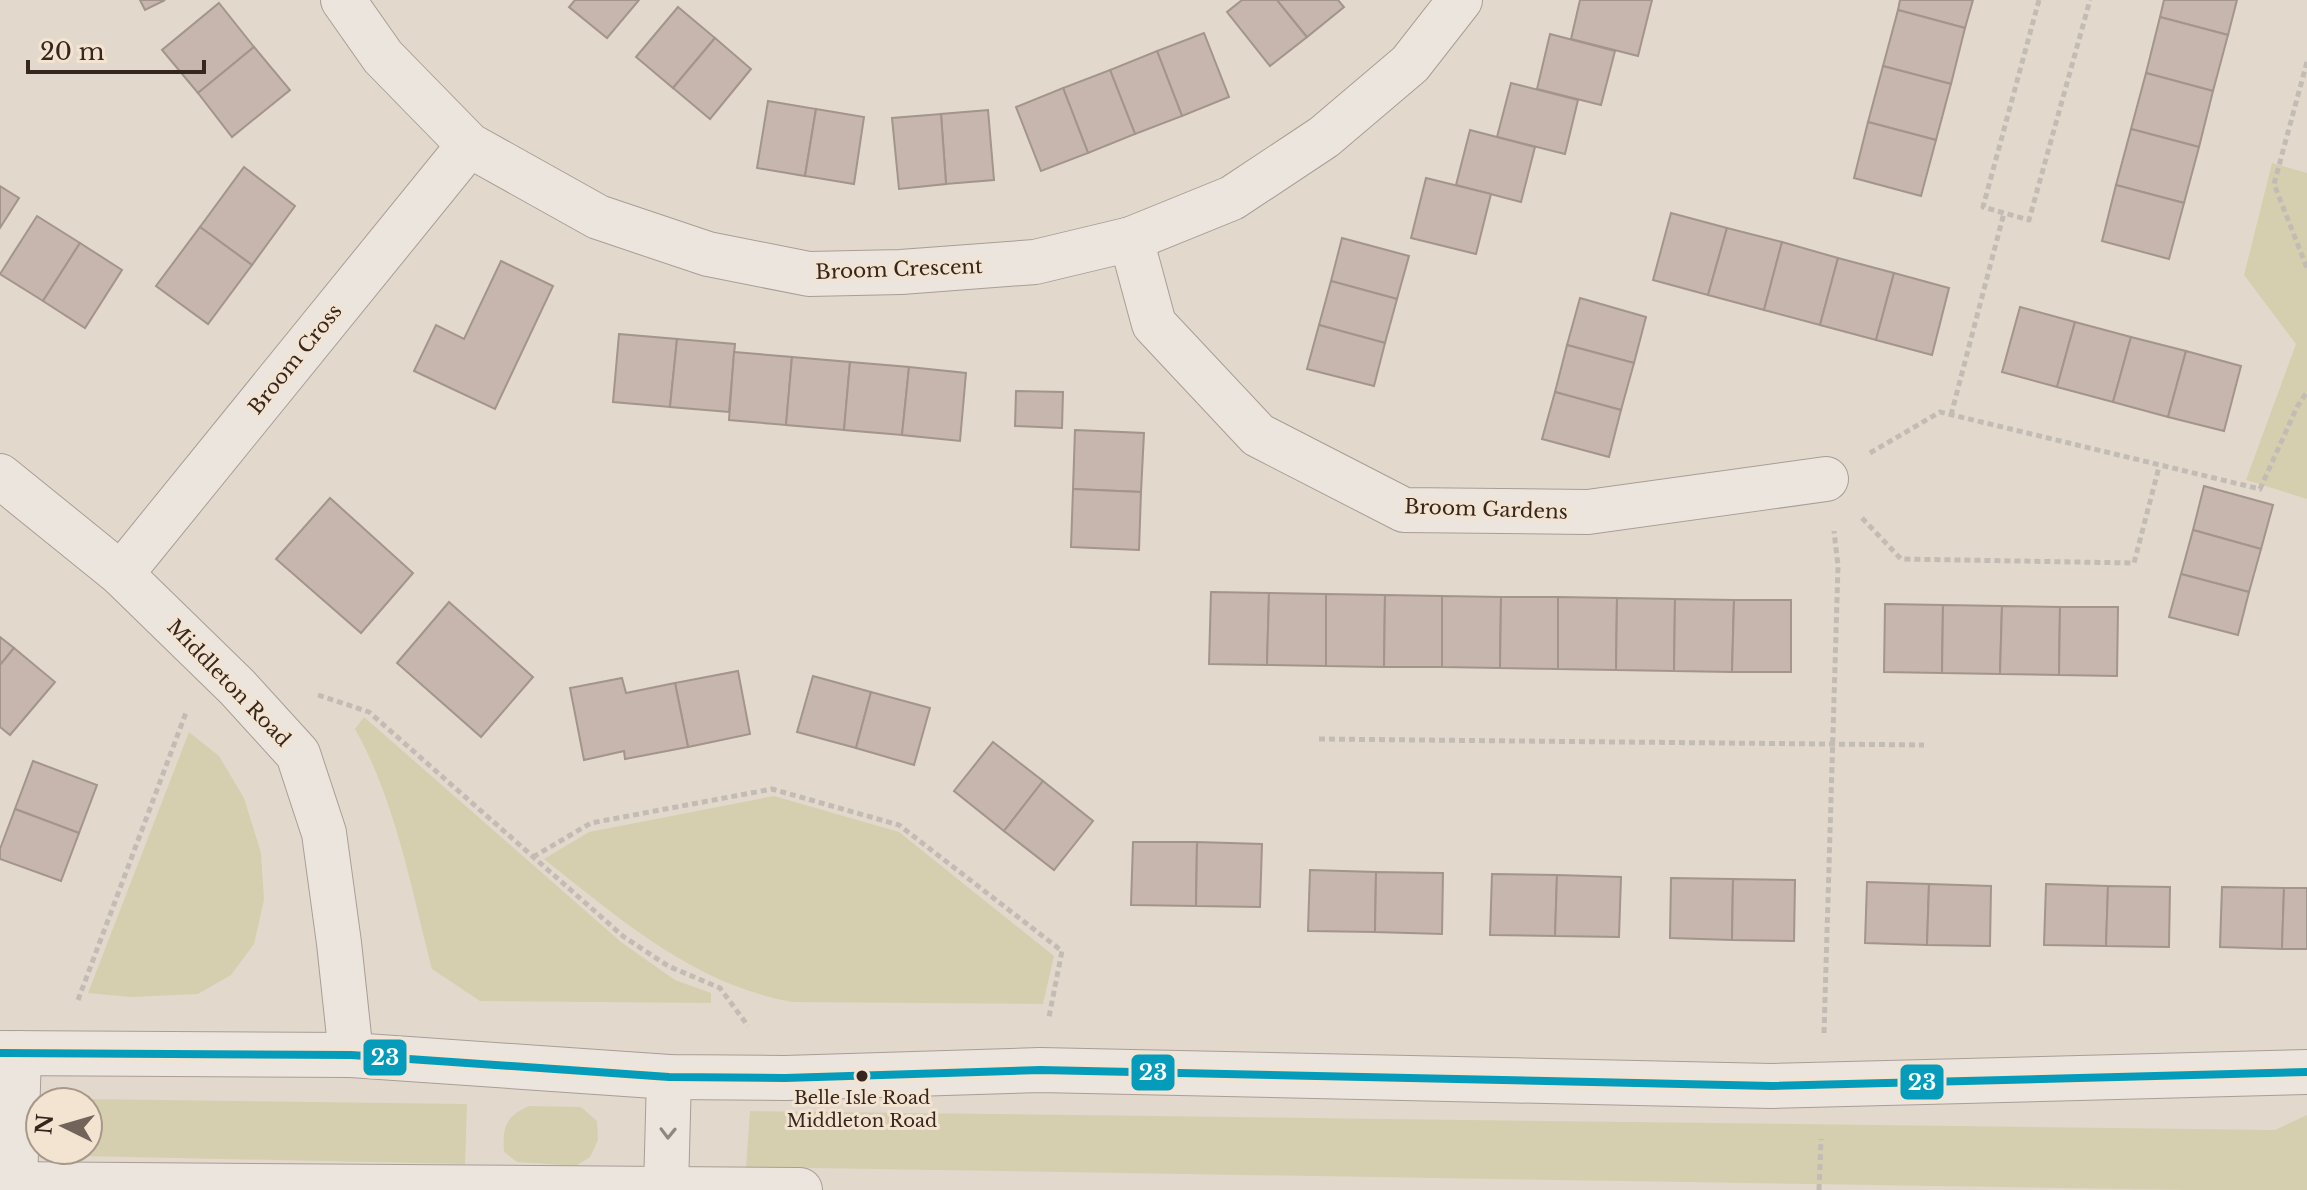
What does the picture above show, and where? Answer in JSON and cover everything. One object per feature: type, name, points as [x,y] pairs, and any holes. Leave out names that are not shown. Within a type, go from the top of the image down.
[{"type":"street","name":"Broom Crescent","points":[[343,0],[383,57],[469,145],[598,217],[708,254],[809,274],[901,272],[1035,262],[1131,239],[1232,198],[1324,137],[1410,64],[1460,0]]},
{"type":"street","name":"Broom Cross","points":[[121,574],[469,145]]},
{"type":"street","name":"Broom Gardens","points":[[1131,239],[1154,324],[1258,435],[1404,510],[1588,512],[1826,479]]},
{"type":"street","name":"Middleton Road","points":[[0,476],[121,574],[237,687],[298,754],[324,833],[351,1055]]},
{"type":"street","points":[[800,1190],[7,1184],[10,1053],[351,1055],[669,1077],[785,1078],[1040,1070],[1772,1086],[2307,1072]]},
{"type":"street","points":[[666,1189],[669,1077]]},
{"type":"path","points":[[2039,0],[1983,207],[2029,220],[2090,0]]},
{"type":"path","points":[[2307,62],[2274,184],[2307,268]]},
{"type":"path","points":[[1951,415],[2004,213]]},
{"type":"path","points":[[1826,479],[1940,412],[2260,489],[2297,407],[2307,392]]},
{"type":"path","points":[[1826,479],[1901,559],[2134,563],[2159,467]]},
{"type":"path","points":[[1819,1190],[1838,566],[1826,479]]},
{"type":"path","points":[[1319,739],[1924,745]]},
{"type":"path","points":[[533,857],[591,823],[772,789],[899,825],[1062,951],[1040,1070]]},
{"type":"shaded area","points":[[2272,163],[2307,173],[2307,499],[2246,480],[2296,344],[2244,275]]},
{"type":"shaded area","points":[[364,717],[621,942],[675,980],[711,993],[711,1003],[480,1001],[432,969],[392,816],[355,729]]},
{"type":"shaded area","points":[[189,732],[219,756],[244,798],[261,853],[264,900],[254,944],[231,975],[198,994],[131,997],[88,993]]},
{"type":"shaded area","points":[[774,796],[899,832],[1054,956],[1043,1004],[792,1002],[756,993],[690,965],[659,946],[544,859],[589,832]]},
{"type":"shaded area","points":[[104,1099],[467,1104],[465,1164],[104,1156]]},
{"type":"shaded area","points":[[529,1106],[581,1107],[597,1121],[598,1140],[590,1157],[576,1166],[517,1162],[504,1152],[507,1123]]},
{"type":"shaded area","points":[[750,1111],[2275,1130],[2307,1115],[2307,1190],[746,1167]]},
{"type":"building","points":[[140,0],[165,0],[145,10]]},
{"type":"building","points":[[575,0],[639,0],[607,38],[569,7]]},
{"type":"building","points":[[1242,0],[1277,0],[1307,37],[1270,66],[1227,12]]},
{"type":"building","points":[[1277,0],[1338,0],[1344,7],[1307,37]]},
{"type":"building","points":[[1580,0],[1652,0],[1638,56],[1571,39]]},
{"type":"building","points":[[1900,0],[1973,0],[1965,28],[1898,10]]},
{"type":"building","points":[[2164,0],[2237,0],[2228,35],[2160,17]]},
{"type":"building","points":[[219,3],[254,47],[198,93],[162,50]]},
{"type":"building","points":[[678,7],[715,38],[673,88],[636,57]]},
{"type":"building","points":[[1898,10],[1965,28],[1951,84],[1883,66]]},
{"type":"building","points":[[2160,17],[2228,35],[2213,91],[2146,73]]},
{"type":"building","points":[[1204,33],[1229,97],[1182,116],[1157,51]]},
{"type":"building","points":[[1550,34],[1615,51],[1601,105],[1537,89]]},
{"type":"building","points":[[715,38],[751,69],[710,119],[673,88]]},
{"type":"building","points":[[254,47],[290,90],[232,137],[198,93]]},
{"type":"building","points":[[1157,51],[1182,116],[1135,134],[1110,70]]},
{"type":"building","points":[[1883,66],[1951,84],[1936,140],[1868,122]]},
{"type":"building","points":[[1110,70],[1135,134],[1088,153],[1063,88]]},
{"type":"building","points":[[2146,73],[2213,91],[2199,147],[2131,129]]},
{"type":"building","points":[[1511,83],[1578,100],[1565,154],[1497,137]]},
{"type":"building","points":[[1063,88],[1088,153],[1041,171],[1016,107]]},
{"type":"building","points":[[768,101],[816,109],[805,176],[757,168]]},
{"type":"building","points":[[816,109],[864,117],[854,184],[805,176]]},
{"type":"building","points":[[988,110],[994,180],[946,184],[941,114]]},
{"type":"building","points":[[941,114],[946,184],[899,189],[892,118]]},
{"type":"building","points":[[1868,122],[1936,140],[1921,196],[1854,178]]},
{"type":"building","points":[[2131,129],[2199,147],[2184,203],[2116,185]]},
{"type":"building","points":[[1470,130],[1535,147],[1521,202],[1456,185]]},
{"type":"building","points":[[244,167],[295,206],[252,265],[200,227]]},
{"type":"building","points":[[1426,178],[1491,194],[1476,254],[1411,238]]},
{"type":"building","points":[[2116,185],[2184,203],[2169,259],[2102,241]]},
{"type":"building","points":[[0,186],[19,198],[0,228]]},
{"type":"building","points":[[1671,213],[1727,228],[1708,295],[1653,280]]},
{"type":"building","points":[[37,216],[80,243],[43,301],[0,274]]},
{"type":"building","points":[[200,227],[252,265],[208,324],[156,286]]},
{"type":"building","points":[[1727,228],[1782,242],[1764,310],[1708,295]]},
{"type":"building","points":[[1342,238],[1409,256],[1397,299],[1331,281]]},
{"type":"building","points":[[1782,242],[1838,258],[1820,325],[1764,310]]},
{"type":"building","points":[[80,243],[122,270],[85,328],[43,301]]},
{"type":"building","points":[[1838,258],[1894,273],[1876,340],[1820,325]]},
{"type":"building","points":[[501,261],[553,286],[495,409],[414,371],[436,325],[464,339]]},
{"type":"building","points":[[1894,273],[1949,288],[1932,355],[1876,340]]},
{"type":"building","points":[[1331,281],[1397,299],[1385,343],[1319,325]]},
{"type":"building","points":[[1580,298],[1646,317],[1634,363],[1567,345]]},
{"type":"building","points":[[2020,307],[2075,322],[2057,387],[2002,372]]},
{"type":"building","points":[[2075,322],[2131,337],[2113,402],[2057,387]]},
{"type":"building","points":[[1319,325],[1385,343],[1374,386],[1307,369]]},
{"type":"building","points":[[619,334],[677,339],[670,407],[613,402]]},
{"type":"building","points":[[2131,337],[2186,351],[2168,417],[2113,402]]},
{"type":"building","points":[[677,339],[735,344],[729,412],[670,407]]},
{"type":"building","points":[[1567,345],[1634,363],[1621,410],[1555,392]]},
{"type":"building","points":[[2186,351],[2241,366],[2224,431],[2168,417]]},
{"type":"building","points":[[734,352],[792,357],[786,425],[729,420]]},
{"type":"building","points":[[792,357],[850,362],[844,430],[786,425]]},
{"type":"building","points":[[850,362],[909,367],[902,435],[844,430]]},
{"type":"building","points":[[909,367],[966,373],[960,441],[902,435]]},
{"type":"building","points":[[1016,391],[1063,392],[1062,428],[1015,426]]},
{"type":"building","points":[[1555,392],[1621,410],[1609,457],[1542,439]]},
{"type":"building","points":[[1075,430],[1144,433],[1141,492],[1073,489]]},
{"type":"building","points":[[2204,486],[2273,505],[2261,549],[2193,530]]},
{"type":"building","points":[[1073,489],[1141,492],[1139,550],[1071,547]]},
{"type":"building","points":[[330,498],[413,573],[361,633],[276,559]]},
{"type":"building","points":[[2193,530],[2261,549],[2249,592],[2181,574]]},
{"type":"building","points":[[2181,574],[2249,592],[2238,635],[2169,617]]},
{"type":"building","points":[[1211,592],[1269,593],[1267,665],[1209,664]]},
{"type":"building","points":[[1269,593],[1326,594],[1326,666],[1267,665]]},
{"type":"building","points":[[1326,594],[1385,595],[1384,667],[1326,666]]},
{"type":"building","points":[[1385,595],[1442,596],[1442,667],[1384,667]]},
{"type":"building","points":[[1442,596],[1501,597],[1500,668],[1442,667]]},
{"type":"building","points":[[1501,597],[1558,597],[1558,669],[1500,668]]},
{"type":"building","points":[[1558,597],[1617,598],[1616,670],[1558,669]]},
{"type":"building","points":[[1617,598],[1675,599],[1674,671],[1616,670]]},
{"type":"building","points":[[1675,599],[1734,600],[1732,672],[1674,671]]},
{"type":"building","points":[[1734,600],[1791,600],[1791,672],[1732,672]]},
{"type":"building","points":[[449,602],[533,677],[481,737],[397,663]]},
{"type":"building","points":[[1885,604],[1943,605],[1942,673],[1884,672]]},
{"type":"building","points":[[1943,605],[2002,606],[2000,674],[1942,673]]},
{"type":"building","points":[[2002,606],[2060,607],[2059,675],[2000,674]]},
{"type":"building","points":[[2060,607],[2118,607],[2117,676],[2059,675]]},
{"type":"building","points":[[0,637],[14,648],[0,665]]},
{"type":"building","points":[[14,648],[55,682],[10,735],[0,727],[0,665]]},
{"type":"building","points":[[738,671],[750,734],[688,747],[675,683]]},
{"type":"building","points":[[813,676],[871,692],[856,748],[797,732]]},
{"type":"building","points":[[622,678],[626,693],[675,683],[688,747],[625,759],[624,751],[584,760],[570,688]]},
{"type":"building","points":[[871,692],[930,708],[914,765],[856,748]]},
{"type":"building","points":[[993,742],[1043,781],[1004,831],[954,791]]},
{"type":"building","points":[[33,761],[97,785],[79,833],[15,809]]},
{"type":"building","points":[[1043,781],[1093,821],[1054,870],[1004,831]]},
{"type":"building","points":[[15,809],[79,833],[61,881],[0,859],[0,849]]},
{"type":"building","points":[[1133,842],[1197,842],[1196,906],[1131,905]]},
{"type":"building","points":[[1197,842],[1262,844],[1260,907],[1196,906]]},
{"type":"building","points":[[1310,870],[1376,872],[1375,932],[1308,931]]},
{"type":"building","points":[[1376,872],[1443,873],[1442,934],[1375,932]]},
{"type":"building","points":[[1492,874],[1557,875],[1555,936],[1490,935]]},
{"type":"building","points":[[1557,875],[1621,877],[1619,937],[1555,936]]},
{"type":"building","points":[[1671,878],[1733,879],[1732,940],[1670,938]]},
{"type":"building","points":[[1733,879],[1795,880],[1794,941],[1732,940]]},
{"type":"building","points":[[1867,882],[1929,884],[1927,945],[1865,943]]},
{"type":"building","points":[[1929,884],[1991,886],[1990,946],[1927,945]]},
{"type":"building","points":[[2046,884],[2108,886],[2106,946],[2044,945]]},
{"type":"building","points":[[2108,886],[2170,887],[2169,947],[2106,946]]},
{"type":"building","points":[[2222,887],[2284,888],[2282,949],[2220,947]]},
{"type":"building","points":[[2284,888],[2307,888],[2307,949],[2282,949]]},
{"type":"transit line","name":"23","points":[[0,1053],[351,1055],[669,1077],[785,1078],[1040,1070],[1772,1086],[2307,1072]]},
{"type":"place","name":"Belle Isle Road Middleton Road","points":[[862,1076]]}]
